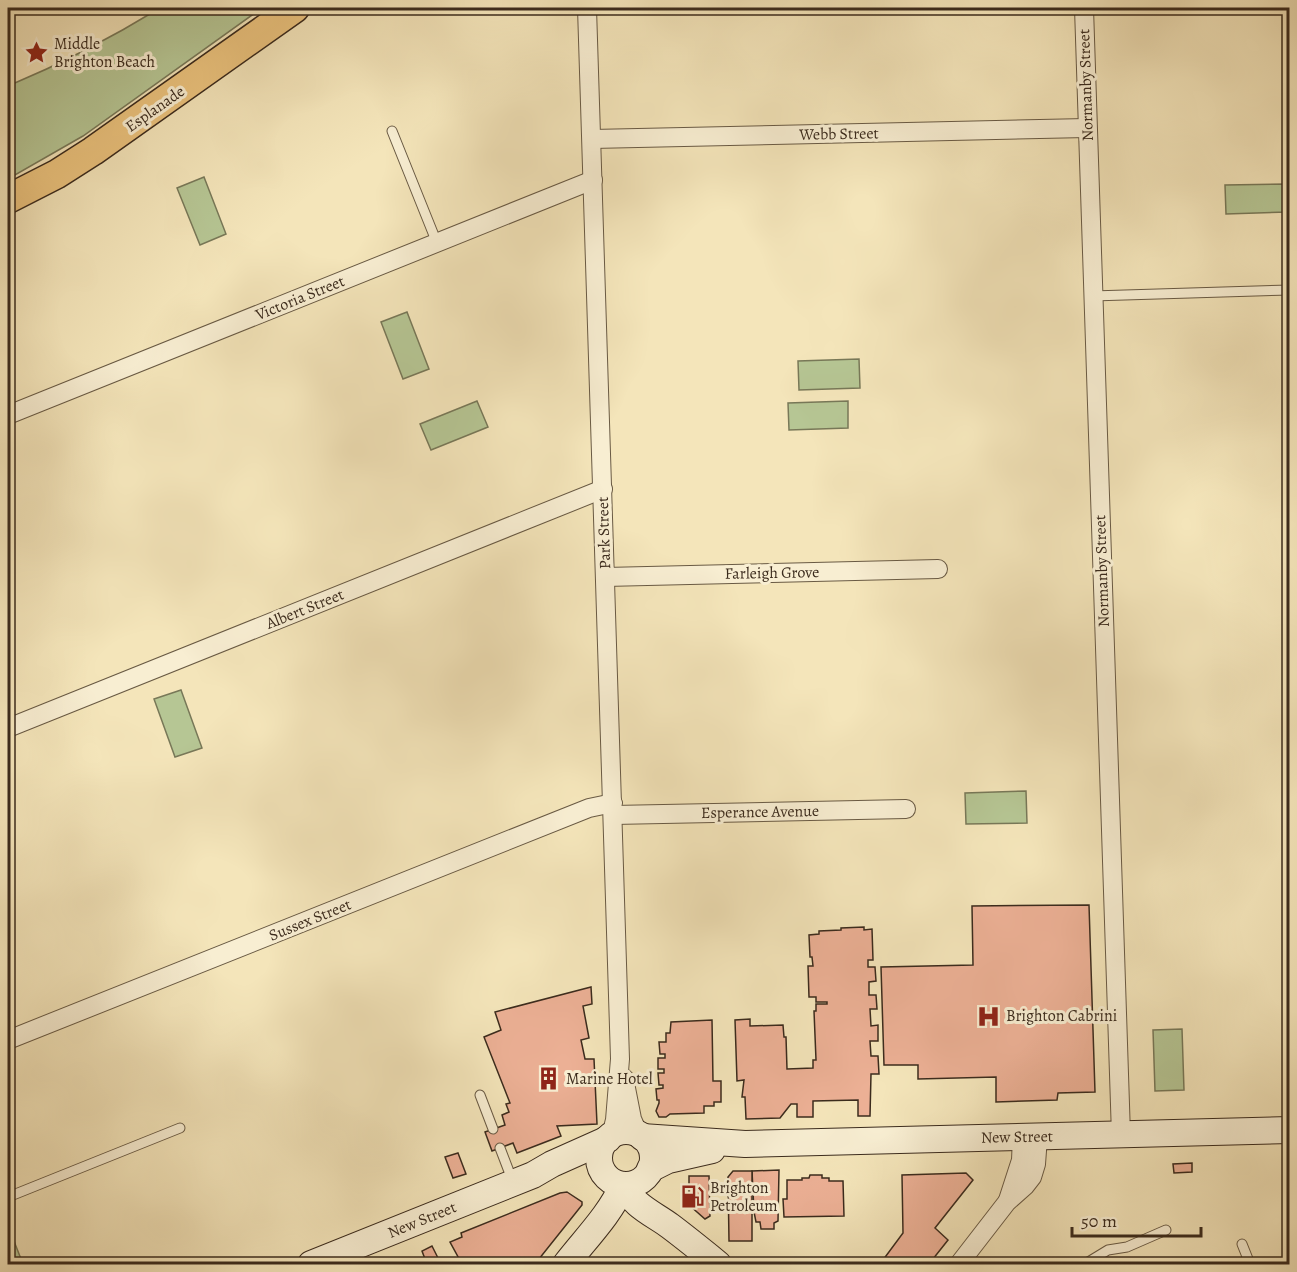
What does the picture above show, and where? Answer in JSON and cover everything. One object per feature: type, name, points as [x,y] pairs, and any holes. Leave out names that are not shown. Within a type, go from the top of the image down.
[{"type":"main road","name":"Esplanade","points":[[8,199],[57,174],[102,145],[295,8]]},
{"type":"main road","name":"New Street","points":[[641,1136],[745,1144],[1290,1130]]},
{"type":"main road","points":[[586,1238],[603,1189],[625,1176],[653,1159],[651,1149],[641,1136],[625,1131],[609,1138],[600,1153],[625,1176],[647,1184],[661,1215],[672,1228],[718,1264]]},
{"type":"main road","name":"New Street","points":[[311,1264],[523,1179],[609,1138]]},
{"type":"main road","name":"New Street","points":[[523,1179],[586,1168],[625,1176],[668,1160],[745,1144]]},
{"type":"main road","points":[[566,1264],[604,1219],[625,1176]]},
{"type":"main road","points":[[604,1219],[616,1213],[630,1212],[672,1228]]},
{"type":"street","name":"Park Street","points":[[587,8],[620,1059],[615,1120],[609,1138]]},
{"type":"street","name":"Normanby Street","points":[[1084,8],[1121,1135]]},
{"type":"street","name":"Webb Street","points":[[591,139],[1087,128]]},
{"type":"street","name":"Victoria Street","points":[[8,415],[593,180]]},
{"type":"street","name":"Albert Street","points":[[8,728],[603,489]]},
{"type":"street","name":"Farleigh Grove","points":[[605,577],[938,569]]},
{"type":"street","name":"Sussex Street","points":[[8,1040],[589,808],[613,809]]},
{"type":"street","name":"Esperance Avenue","points":[[613,809],[906,809]]},
{"type":"street","name":"Park Street","points":[[620,1059],[632,1119],[641,1136]]},
{"type":"street","points":[[959,1264],[1007,1202],[1032,1177],[1036,1164],[1030,1137]]},
{"type":"lane","points":[[392,130],[437,243]]},
{"type":"lane","points":[[1092,296],[1290,290]]},
{"type":"lane","points":[[480,1095],[493,1129]]},
{"type":"lane","points":[[8,1197],[180,1128]]},
{"type":"lane","points":[[500,1148],[523,1179]]},
{"type":"lane","points":[[1085,1264],[1108,1250],[1127,1247],[1166,1230]]},
{"type":"lane","points":[[1242,1244],[1250,1264]]},
{"type":"green space","points":[[160,8],[262,8],[83,136],[8,179],[8,86],[86,50]]},
{"type":"green space","points":[[204,177],[226,234],[200,245],[177,188]]},
{"type":"green space","points":[[1286,184],[1287,212],[1226,214],[1225,185]]},
{"type":"green space","points":[[407,312],[429,369],[403,379],[381,322]]},
{"type":"green space","points":[[859,359],[860,388],[799,390],[798,361]]},
{"type":"green space","points":[[477,401],[488,427],[431,450],[420,424]]},
{"type":"green space","points":[[848,401],[848,428],[789,430],[788,403]]},
{"type":"green space","points":[[181,690],[202,748],[175,757],[154,699]]},
{"type":"green space","points":[[1026,791],[1027,823],[966,824],[965,793]]},
{"type":"green space","points":[[1182,1029],[1184,1090],[1155,1091],[1153,1030]]},
{"type":"green space","points":[[8,1226],[23,1264],[8,1264]]},
{"type":"building","name":"Brighton Cabrini","points":[[1089,905],[1095,1092],[1058,1093],[1057,1100],[996,1102],[996,1077],[918,1079],[918,1065],[884,1065],[881,967],[973,965],[972,906]]},
{"type":"building","points":[[864,927],[864,930],[872,929],[873,960],[868,960],[868,967],[875,967],[876,981],[869,982],[869,995],[876,995],[877,1009],[870,1009],[871,1026],[878,1025],[878,1041],[870,1041],[871,1056],[878,1056],[879,1074],[871,1074],[870,1116],[858,1116],[858,1100],[813,1101],[813,1117],[797,1117],[797,1104],[791,1104],[780,1118],[746,1119],[745,1097],[742,1097],[744,1080],[737,1081],[735,1020],[750,1019],[750,1026],[783,1025],[784,1037],[786,1037],[787,1069],[813,1068],[813,1060],[816,1060],[814,1011],[816,1011],[816,1004],[827,1004],[827,1002],[816,1002],[816,997],[809,997],[808,966],[813,966],[812,957],[810,957],[809,935],[819,934],[819,931]]},
{"type":"building","name":"Marine Hotel","points":[[591,987],[592,1004],[583,1006],[589,1038],[581,1040],[585,1059],[594,1059],[597,1124],[557,1126],[561,1136],[517,1153],[513,1143],[492,1151],[485,1132],[505,1125],[502,1115],[509,1112],[506,1104],[510,1103],[484,1037],[501,1030],[495,1012]]},
{"type":"building","points":[[712,1020],[713,1081],[721,1081],[721,1102],[714,1102],[714,1106],[704,1106],[704,1113],[670,1114],[666,1117],[659,1117],[656,1111],[659,1100],[657,1100],[656,1089],[663,1088],[663,1085],[659,1085],[658,1073],[664,1073],[664,1069],[658,1069],[658,1058],[665,1058],[665,1054],[660,1054],[659,1042],[666,1042],[666,1033],[670,1033],[671,1022]]},
{"type":"building","points":[[458,1153],[466,1174],[453,1178],[445,1157]]},
{"type":"building","points":[[1192,1163],[1192,1172],[1174,1173],[1173,1164]]},
{"type":"building","points":[[779,1170],[778,1221],[774,1223],[774,1229],[761,1229],[760,1222],[756,1222],[754,1212],[752,1171]]},
{"type":"building","points":[[733,1171],[752,1171],[752,1241],[729,1241],[728,1177]]},
{"type":"building","points":[[966,1173],[973,1180],[935,1228],[948,1240],[929,1264],[880,1264],[903,1233],[902,1175]]},
{"type":"building","points":[[810,1175],[822,1175],[822,1178],[829,1178],[829,1181],[843,1181],[844,1216],[784,1217],[783,1199],[787,1199],[787,1180],[802,1180],[802,1178],[809,1178]]},
{"type":"building","points":[[689,1176],[709,1176],[710,1216],[705,1219],[689,1205]]},
{"type":"building","points":[[567,1192],[582,1202],[582,1205],[535,1264],[462,1264],[450,1242],[462,1237],[461,1233]]},
{"type":"building","points":[[432,1246],[441,1264],[416,1264],[425,1259],[422,1251]]},
{"type":"place","name":"Middle Brighton Beach","points":[[36,53]]},
{"type":"place","name":"Brighton Cabrini","points":[[988,1016]]},
{"type":"place","name":"Marine Hotel","points":[[548,1079]]},
{"type":"place","name":"Brighton Petroleum","points":[[692,1197]]}]
